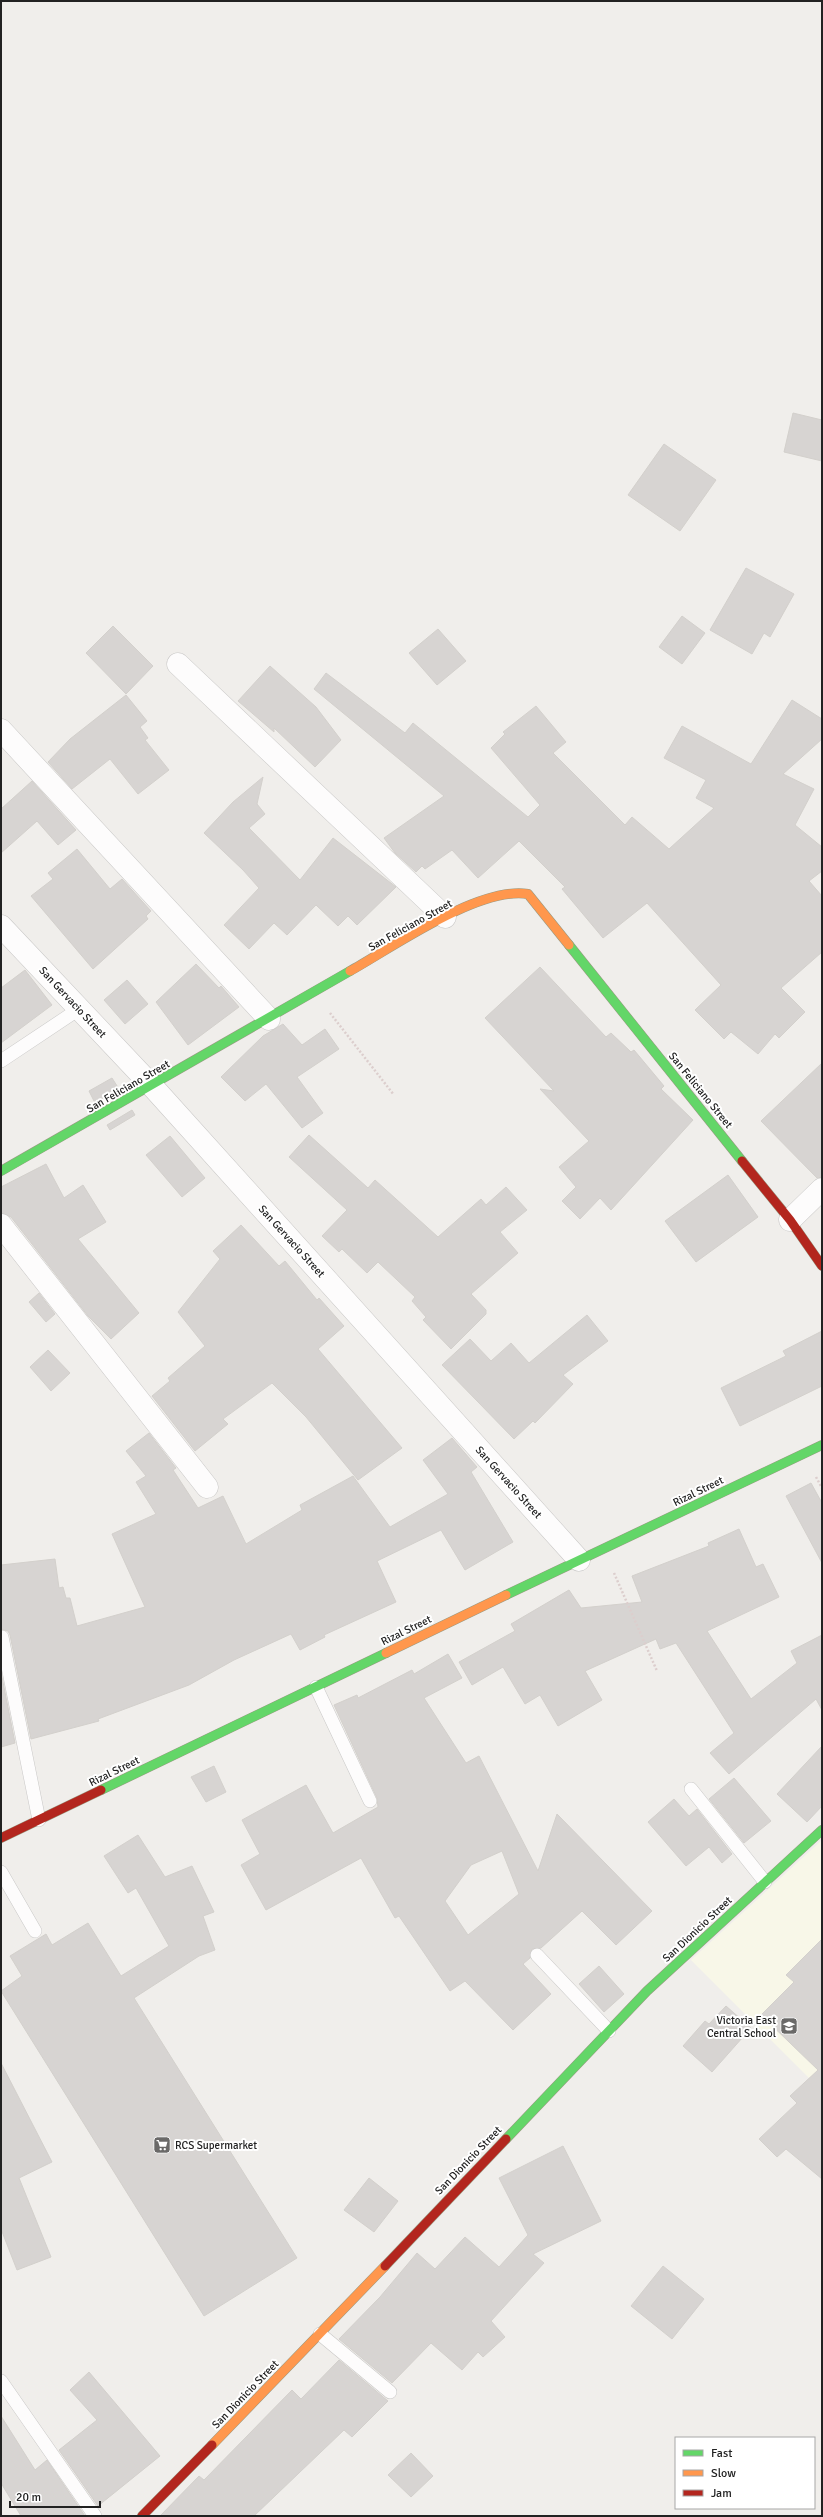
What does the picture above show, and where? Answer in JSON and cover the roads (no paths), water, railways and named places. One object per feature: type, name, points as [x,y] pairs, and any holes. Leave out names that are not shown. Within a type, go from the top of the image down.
[{"type":"street","points":[[178,664],[445,917]]},
{"type":"street","points":[[1,730],[269,1019]]},
{"type":"street","name":"San Feliciano Street","points":[[1,1171],[152,1086],[445,917],[505,892],[517,891],[528,894],[790,1220],[822,1266]]},
{"type":"street","name":"San Gervacio Street","points":[[1,926],[152,1086],[579,1560]]},
{"type":"street","points":[[790,1220],[822,1190]]},
{"type":"street","points":[[1,1225],[207,1487]]},
{"type":"street","name":"Rizal Street","points":[[1,1838],[603,1548],[822,1445]]},
{"type":"street","name":"San Dionicio Street","points":[[142,2516],[320,2334],[647,1991],[822,1830]]},
{"type":"lane","points":[[1,1061],[79,1009]]},
{"type":"lane","points":[[2,1637],[39,1820]]},
{"type":"lane","points":[[316,1687],[370,1801]]},
{"type":"lane","points":[[691,1789],[765,1882]]},
{"type":"lane","points":[[1,1872],[35,1931]]},
{"type":"lane","points":[[537,1955],[609,2031]]},
{"type":"lane","points":[[320,2334],[390,2392]]},
{"type":"lane","points":[[1,2380],[95,2516]]},
{"type":"place","name":"Victoria East Central School","points":[[789,2026]]},
{"type":"place","name":"RCS Supermarket","points":[[162,2145]]}]
